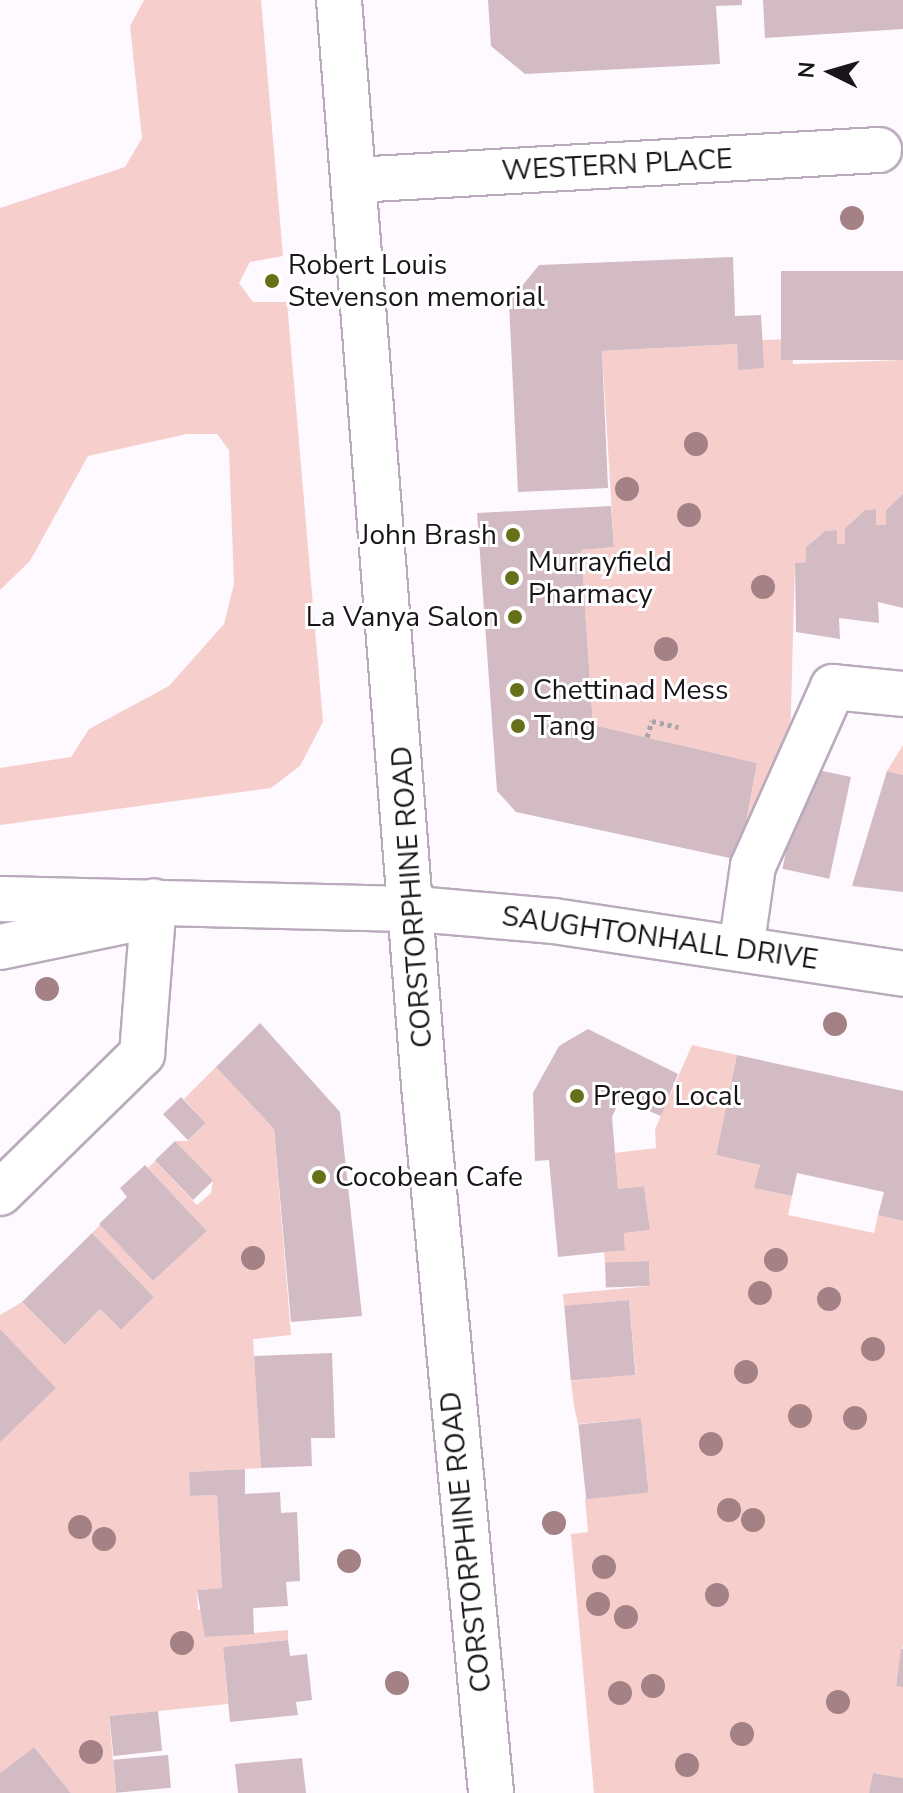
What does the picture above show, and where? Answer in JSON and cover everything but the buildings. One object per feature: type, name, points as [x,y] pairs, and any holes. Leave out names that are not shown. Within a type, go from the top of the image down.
[{"type":"street","name":"CORSTORPHINE ROAD","points":[[339,0],[416,909],[424,1085],[491,1793]]},
{"type":"street","name":"WESTERN PLACE","points":[[355,180],[879,150]]},
{"type":"street","points":[[741,949],[753,866],[833,687],[903,694]]},
{"type":"street","points":[[0,899],[154,908]]},
{"type":"street","name":"SAUGHTONHALL DRIVE","points":[[154,908],[210,903],[416,909],[741,949],[903,974]]},
{"type":"street","points":[[0,947],[154,908]]},
{"type":"street","points":[[0,1193],[142,1054],[154,908]]},
{"type":"path","points":[[647,737],[652,721],[678,727]]},
{"type":"shaded area","points":[[144,0],[261,0],[283,256],[250,262],[239,283],[253,302],[287,302],[323,722],[300,766],[271,788],[0,825],[0,768],[71,757],[89,729],[169,686],[224,624],[234,584],[229,450],[217,434],[187,434],[88,456],[30,561],[0,590],[0,208],[125,167],[142,138],[130,26]]},
{"type":"shaded area","points":[[792,339],[793,364],[903,360],[903,494],[886,510],[886,525],[876,525],[876,509],[865,510],[845,528],[845,544],[837,544],[837,530],[825,531],[806,547],[806,562],[795,563],[790,745],[739,860],[757,763],[593,725],[581,550],[614,547],[602,351],[737,344],[738,369],[763,368],[762,340]]},
{"type":"shaded area","points":[[903,745],[903,775],[887,771]]},
{"type":"shaded area","points":[[692,1045],[737,1055],[716,1155],[760,1165],[755,1188],[792,1196],[788,1215],[874,1233],[878,1215],[903,1221],[903,1645],[896,1685],[903,1687],[903,1778],[873,1773],[869,1793],[594,1793],[571,1534],[588,1532],[585,1499],[649,1492],[641,1418],[578,1424],[571,1381],[636,1374],[629,1300],[564,1306],[563,1294],[650,1286],[649,1261],[605,1263],[604,1252],[625,1249],[624,1233],[650,1230],[644,1186],[618,1189],[615,1153],[656,1148],[655,1129]]},
{"type":"shaded area","points":[[216,1067],[274,1129],[291,1335],[253,1339],[261,1468],[189,1472],[190,1496],[217,1495],[222,1588],[197,1590],[198,1610],[204,1610],[206,1637],[288,1630],[288,1640],[223,1647],[228,1704],[109,1716],[116,1793],[71,1793],[34,1747],[0,1773],[0,1315],[22,1302],[65,1345],[100,1309],[121,1330],[154,1297],[92,1233],[100,1225],[153,1281],[207,1231],[148,1168],[155,1161],[197,1205],[211,1193],[213,1181],[175,1141],[188,1141],[206,1123],[184,1099]]},
{"type":"place","name":"Robert Louis Stevenson memorial","points":[[272,281]]},
{"type":"place","name":"John Brash","points":[[513,535]]},
{"type":"place","name":"Murrayfield Pharmacy","points":[[512,578]]},
{"type":"place","name":"La Vanya Salon","points":[[515,617]]},
{"type":"place","name":"Chettinad Mess","points":[[517,690]]},
{"type":"place","name":"Tang","points":[[518,726]]},
{"type":"place","name":"Prego Local","points":[[577,1096]]},
{"type":"place","name":"Cocobean Cafe","points":[[319,1177]]}]
